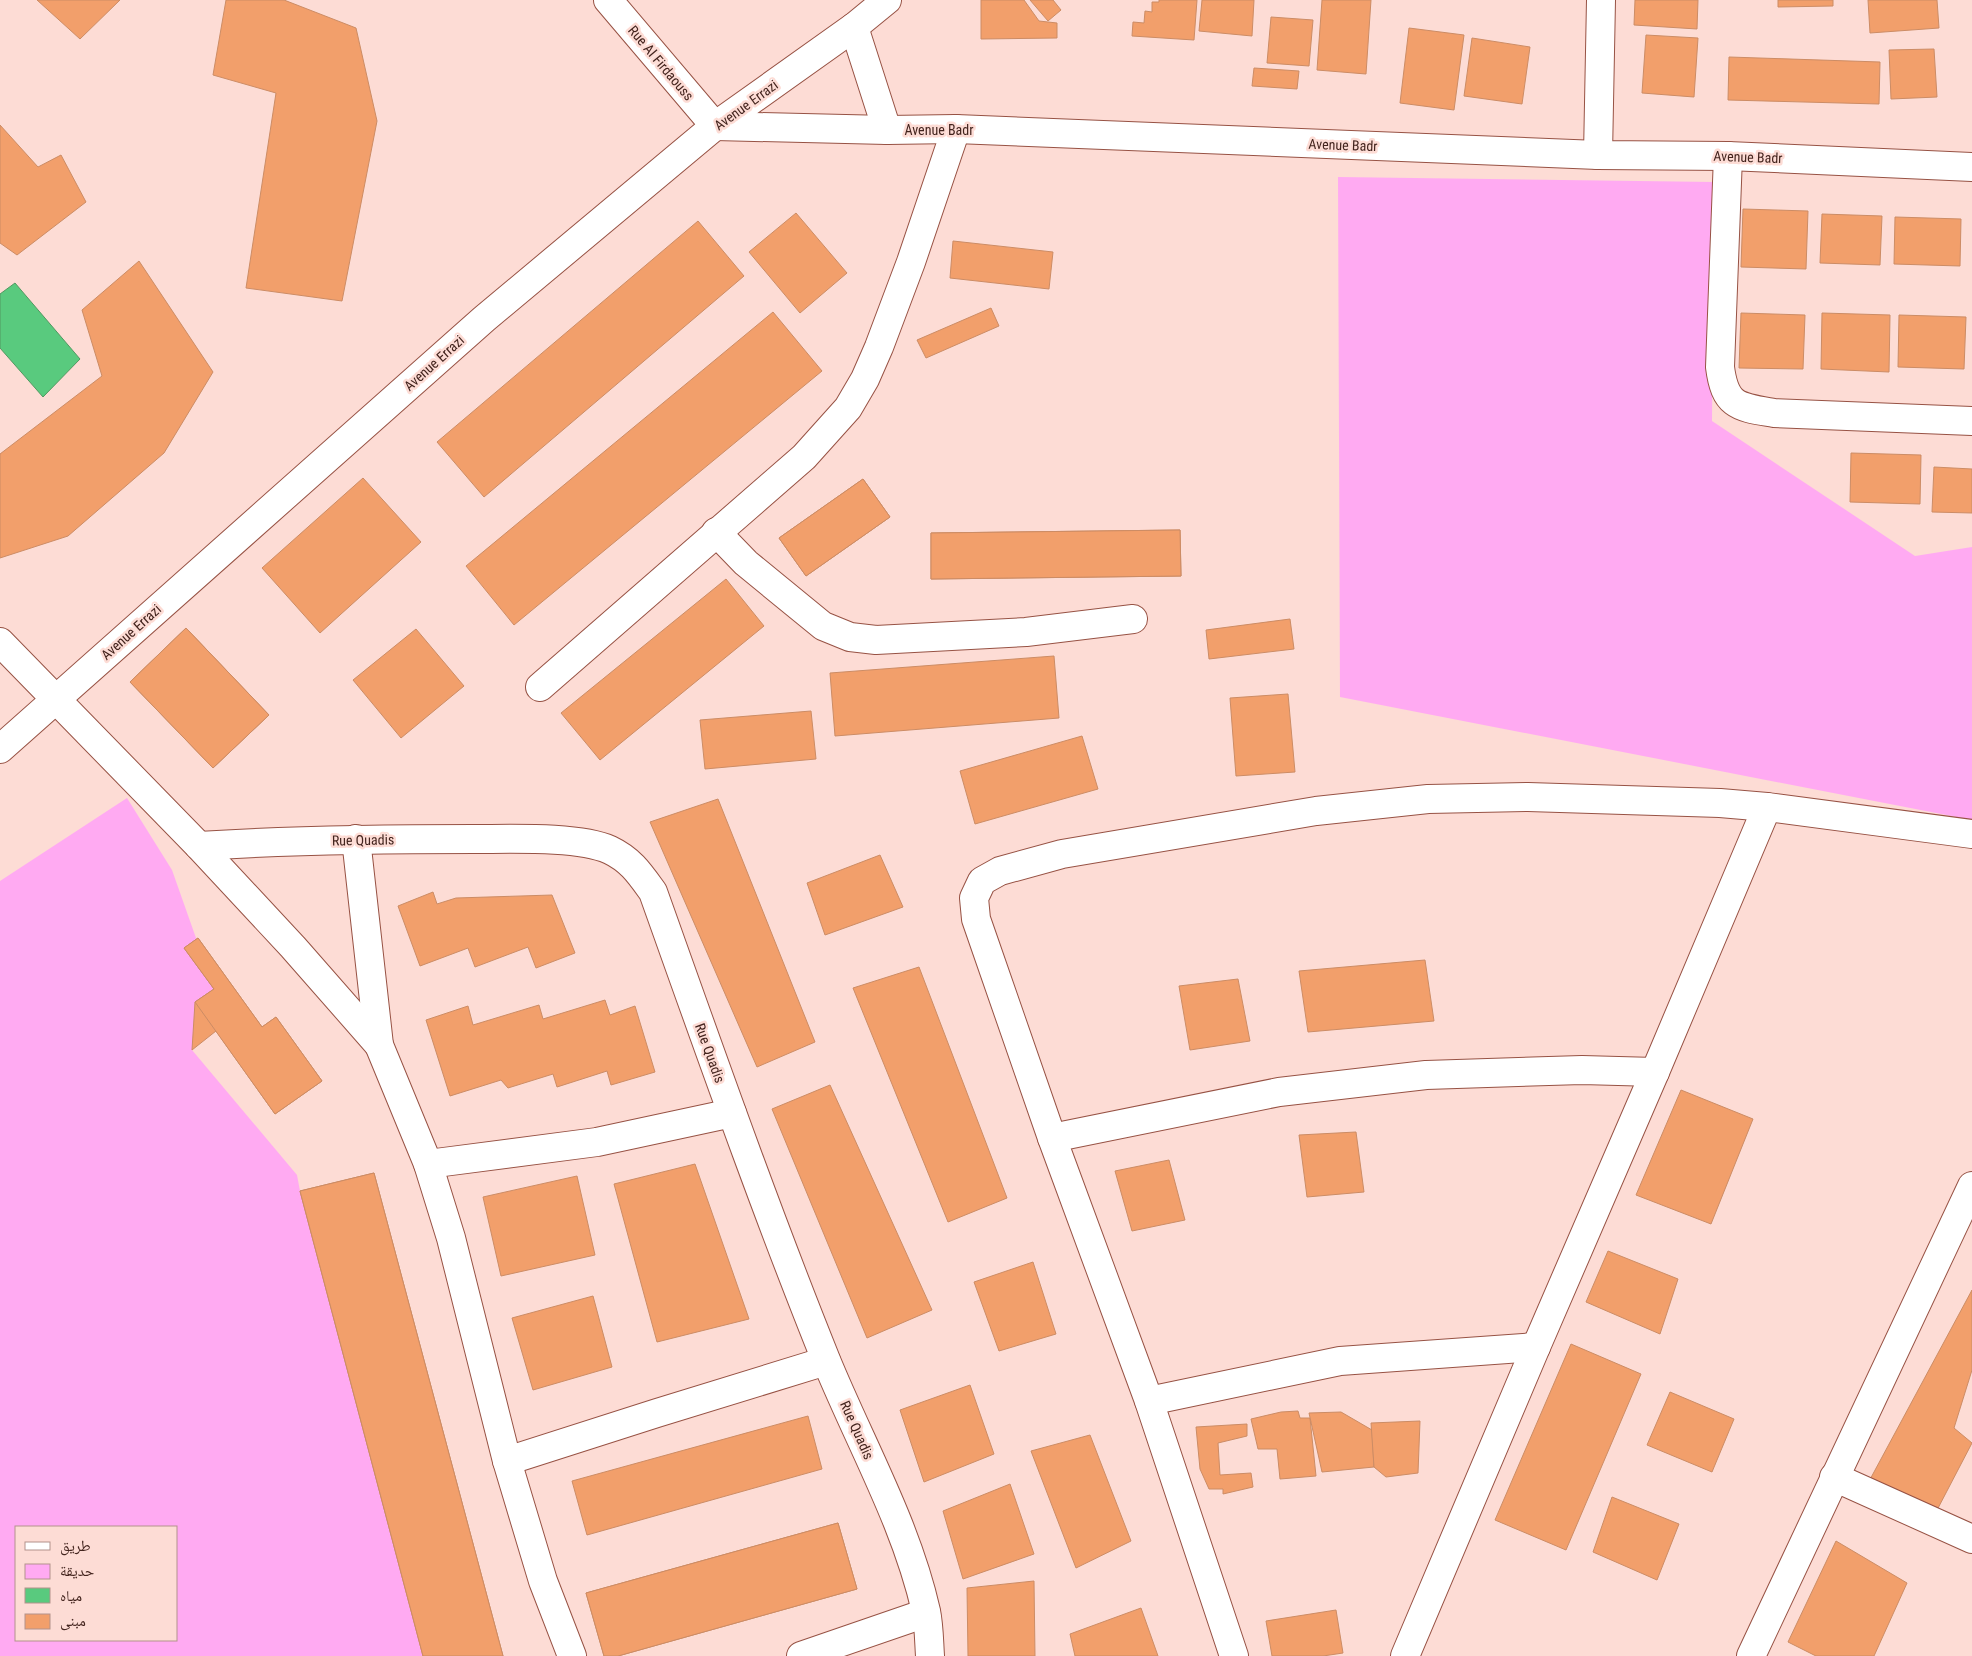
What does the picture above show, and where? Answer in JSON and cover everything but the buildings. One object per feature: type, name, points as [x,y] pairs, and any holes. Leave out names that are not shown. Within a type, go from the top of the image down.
[{"type":"street","name":"Rue Al Firdaouss","points":[[608,0],[714,126]]},
{"type":"street","name":"Avenue Errazi","points":[[0,749],[484,319],[714,126],[854,26],[887,0]]},
{"type":"street","points":[[1598,155],[1601,0]]},
{"type":"street","points":[[854,26],[887,130]]},
{"type":"street","name":"Avenue Badr","points":[[714,126],[887,130],[956,129],[1598,155],[1728,156],[1972,167]]},
{"type":"street","points":[[540,687],[804,457],[848,408],[865,379],[911,262],[956,129]]},
{"type":"street","points":[[1728,156],[1720,367],[1722,386],[1729,398],[1744,408],[1774,413],[1972,421]]},
{"type":"street","points":[[716,532],[746,563],[823,626],[850,637],[876,640],[1026,632],[1133,618]]},
{"type":"street","points":[[0,642],[199,846],[380,1045]]},
{"type":"street","points":[[1234,1656],[1149,1401],[1052,1138],[976,919],[974,898],[982,881],[1000,871],[1062,854],[1316,811],[1428,799],[1528,796],[1636,799],[1767,806],[1972,834]]},
{"type":"street","points":[[1405,1656],[1767,806]]},
{"type":"street","name":"Rue Quadis","points":[[199,846],[278,841],[508,839],[576,841],[609,850],[632,864],[653,892],[732,1113],[826,1361],[875,1471],[912,1561],[926,1613],[930,1656]]},
{"type":"street","points":[[356,840],[380,1045],[428,1164],[451,1238],[507,1461],[543,1581],[572,1656]]},
{"type":"street","points":[[1052,1138],[1279,1092],[1426,1075],[1582,1070],[1655,1072]]},
{"type":"street","points":[[428,1164],[597,1142],[732,1113]]},
{"type":"street","points":[[1751,1656],[1970,1195]]},
{"type":"street","points":[[1149,1401],[1340,1361],[1536,1347]]},
{"type":"street","points":[[507,1461],[826,1361]]},
{"type":"street","points":[[1834,1478],[1972,1540]]},
{"type":"street","points":[[801,1656],[926,1613]]},
{"type":"green space","points":[[1338,177],[1714,182],[1712,421],[1915,556],[1972,547],[1972,820],[1340,697]]},
{"type":"green space","points":[[127,798],[172,870],[214,989],[192,1050],[297,1175],[427,1656],[0,1656],[0,881]]},
{"type":"water","points":[[15,283],[80,359],[43,397],[0,348],[0,294]]}]
